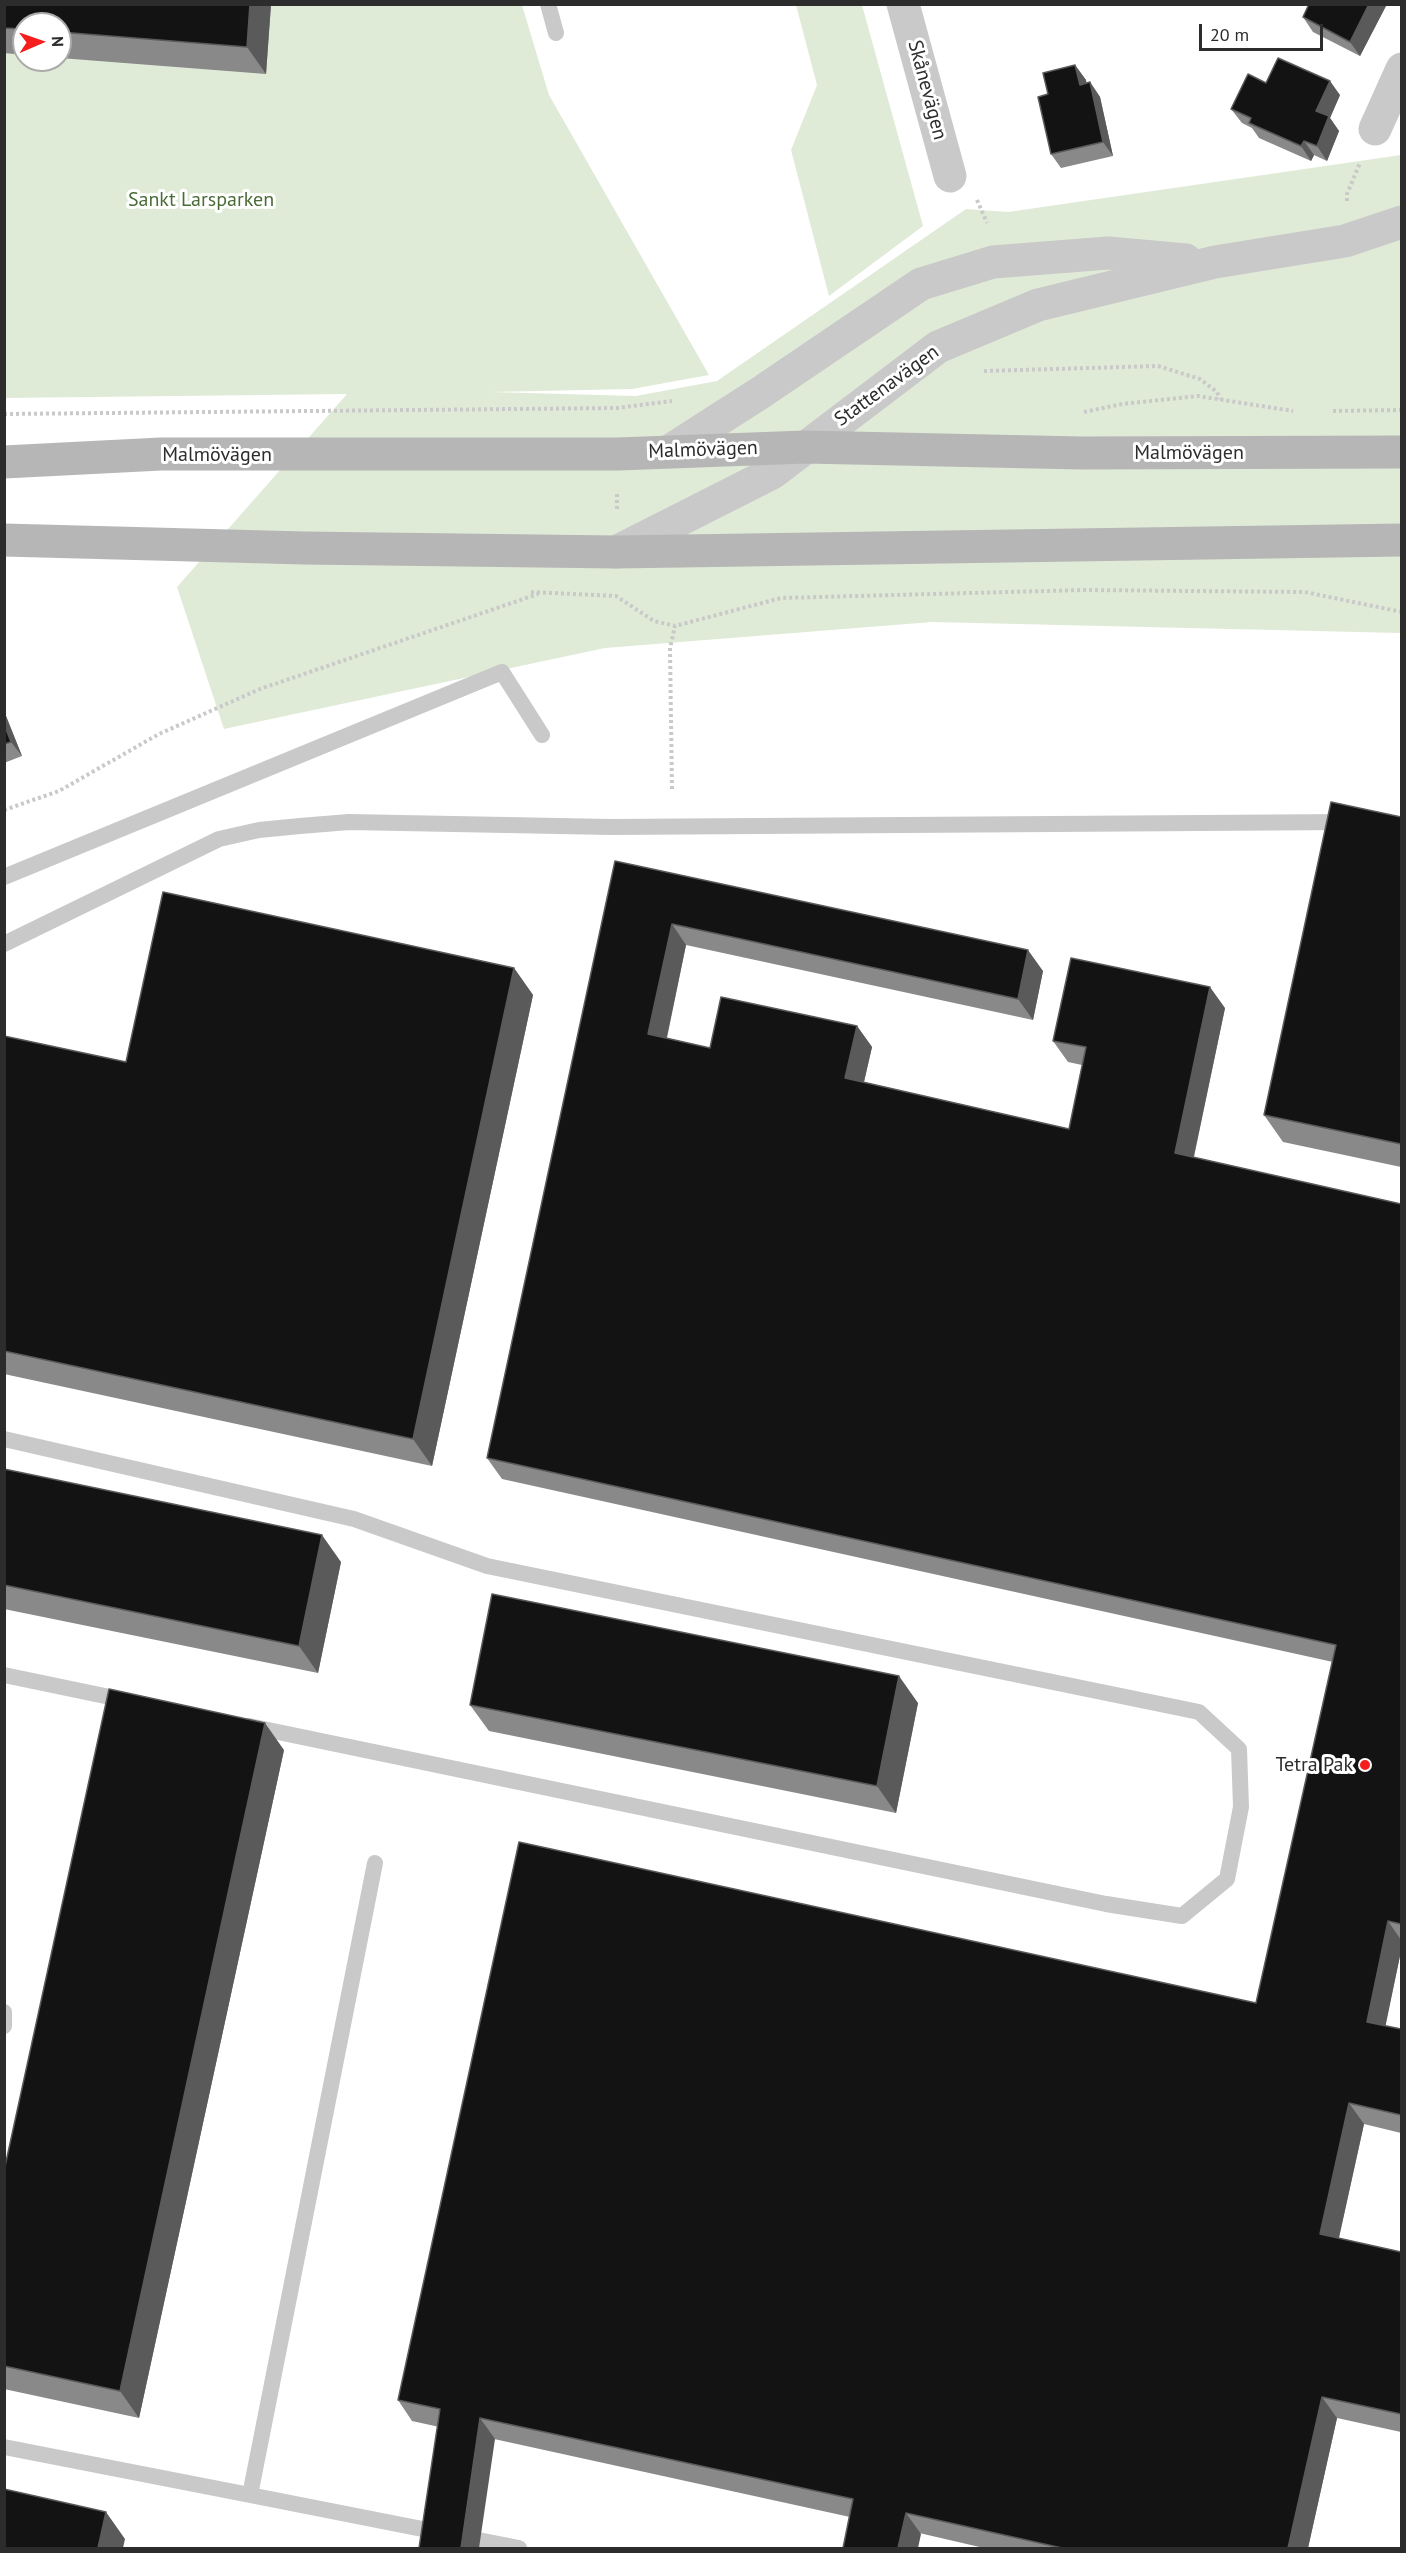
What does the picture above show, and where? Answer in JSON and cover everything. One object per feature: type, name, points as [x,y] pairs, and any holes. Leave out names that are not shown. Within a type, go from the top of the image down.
[{"type":"main road","name":"Malmövägen","points":[[4,462],[161,454],[618,454],[805,447],[1081,453],[1401,452]]},
{"type":"main road","points":[[4,540],[304,548],[616,552],[1401,540]]},
{"type":"street","name":"Skånevägen","points":[[903,4],[950,176]]},
{"type":"street","points":[[1375,129],[1401,69]]},
{"type":"street","name":"Stattenavägen","points":[[616,552],[772,473],[938,347],[1038,305],[1215,262],[1345,241],[1401,222]]},
{"type":"street","name":"Stattenavägen","points":[[668,452],[921,284],[993,262],[1108,253],[1215,262]]},
{"type":"lane","points":[[548,4],[556,33]]},
{"type":"lane","points":[[4,877],[502,672],[542,735]]},
{"type":"lane","points":[[4,944],[219,839],[259,830],[300,826],[350,822],[611,827],[1366,822]]},
{"type":"lane","points":[[4,1438],[354,1519],[488,1566],[1199,1712],[1239,1749],[1241,1807],[1227,1879],[1182,1916],[1106,1904],[227,1721]]},
{"type":"lane","points":[[4,1675],[145,1704]]},
{"type":"lane","points":[[250,2495],[375,1863]]},
{"type":"lane","points":[[4,2012],[4,2026]]},
{"type":"lane","points":[[4,2447],[519,2548]]},
{"type":"path","points":[[1345,241],[1347,194],[1375,129]]},
{"type":"path","points":[[950,176],[978,202],[990,229],[993,262]]},
{"type":"path","points":[[982,372],[1158,366],[1200,379],[1217,392],[1221,399]]},
{"type":"path","points":[[1077,413],[1122,404],[1198,396],[1302,411]]},
{"type":"path","points":[[4,414],[617,408],[616,596]]},
{"type":"path","points":[[1324,411],[1401,410]]},
{"type":"path","points":[[4,810],[59,791],[159,734],[260,689],[541,593],[616,596],[654,621],[675,626],[781,598],[1084,590],[1305,592],[1401,612]]},
{"type":"path","points":[[672,789],[670,648],[675,626]]},
{"type":"green space","name":"Sankt Larsparken","points":[[4,5],[522,5],[549,95],[709,375],[632,389],[491,392],[636,396],[717,381],[966,209],[1008,212],[1401,155],[1401,633],[932,622],[605,648],[224,729],[177,587],[347,394],[5,398]]},
{"type":"green space","points":[[796,5],[862,5],[923,226],[829,296],[791,150],[817,85]]},
{"type":"building","points":[[4,4],[250,4],[247,47],[72,33],[72,12],[12,12],[12,28],[4,28]]},
{"type":"building","points":[[1309,4],[1369,4],[1350,42],[1303,17]]},
{"type":"building","points":[[1278,58],[1330,81],[1316,111],[1329,116],[1317,146],[1304,141],[1301,146],[1249,123],[1251,118],[1231,109],[1248,74],[1266,83]]},
{"type":"building","points":[[1075,65],[1080,85],[1090,82],[1103,142],[1051,154],[1038,97],[1048,94],[1043,73]]},
{"type":"building","points":[[4,724],[11,742],[4,744]]},
{"type":"building","points":[[1331,802],[1401,817],[1401,1144],[1264,1115]]},
{"type":"building","name":"Tetra Pak","points":[[615,861],[1028,950],[1018,999],[672,924],[648,1034],[710,1048],[721,997],[857,1026],[845,1078],[1069,1129],[1086,1047],[1053,1041],[1071,958],[1210,987],[1175,1153],[1401,1204],[1401,1924],[1388,1921],[1367,2022],[1401,2029],[1401,2115],[1349,2103],[1320,2234],[1401,2252],[1401,2414],[1322,2397],[1288,2548],[1062,2548],[906,2513],[898,2548],[843,2548],[853,2499],[480,2418],[461,2548],[419,2548],[440,2409],[398,2400],[519,1842],[1256,2003],[1336,1645],[487,1458]]},
{"type":"building","points":[[163,892],[514,968],[413,1439],[4,1351],[4,1036],[126,1062]]},
{"type":"building","points":[[4,1469],[322,1535],[299,1646],[4,1585]]},
{"type":"building","points":[[492,1594],[899,1676],[877,1786],[470,1705]]},
{"type":"building","points":[[109,1689],[265,1723],[120,2391],[4,2366],[4,2171]]},
{"type":"building","points":[[4,2489],[106,2512],[98,2548],[4,2548]]},
{"type":"place","name":"Tetra Pak","points":[[1365,1765]]}]
